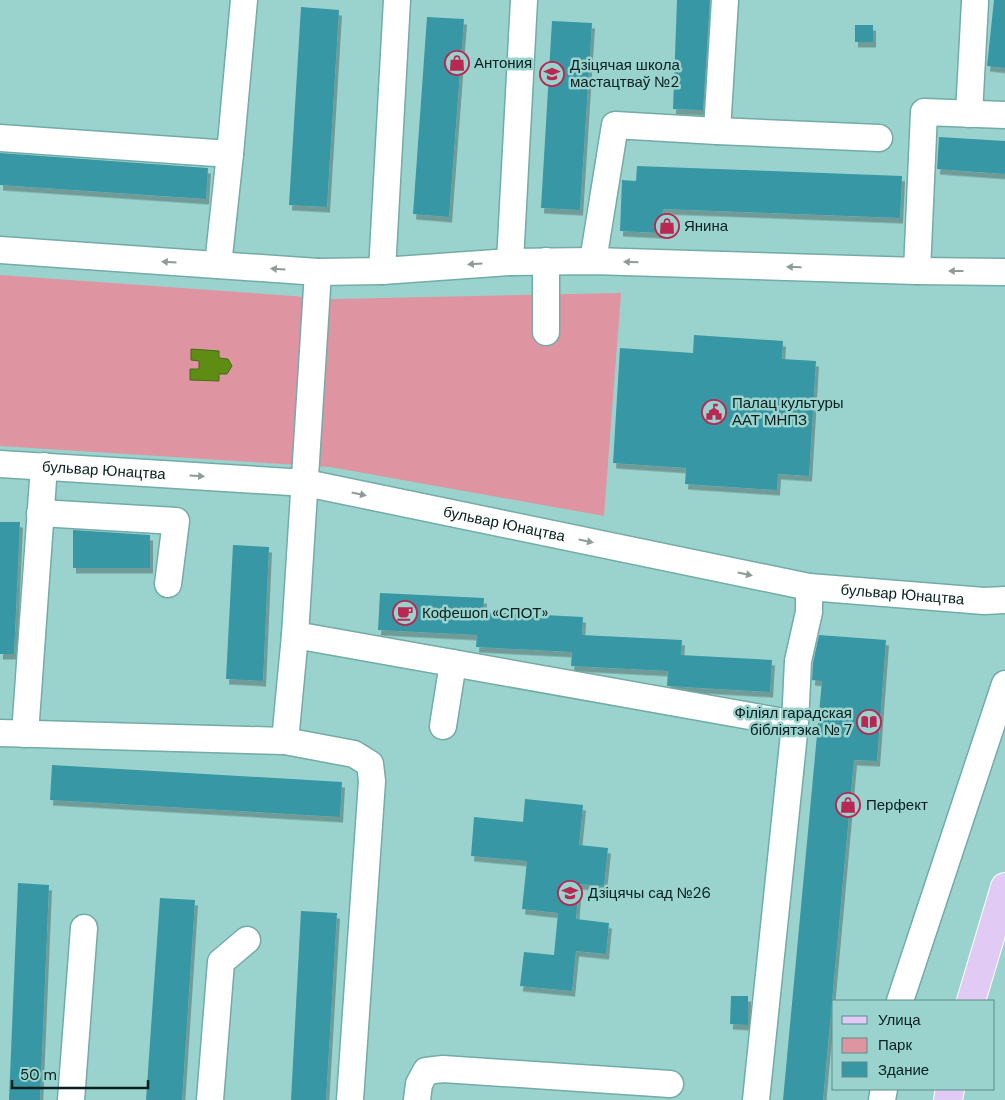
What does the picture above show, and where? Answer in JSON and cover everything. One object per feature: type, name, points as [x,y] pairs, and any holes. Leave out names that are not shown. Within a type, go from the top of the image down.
[{"type":"main road","points":[[971,1000],[1005,887]]},
{"type":"street","points":[[218,265],[244,0]]},
{"type":"street","points":[[382,271],[397,0]]},
{"type":"street","points":[[510,262],[524,0]]},
{"type":"street","points":[[717,131],[725,0]]},
{"type":"street","points":[[969,114],[975,2]]},
{"type":"street","points":[[917,271],[924,112],[1005,115]]},
{"type":"street","points":[[593,261],[615,125],[879,138]]},
{"type":"street","points":[[0,138],[230,154]]},
{"type":"street","points":[[0,250],[318,272],[382,271],[510,262],[593,261],[1005,272]]},
{"type":"street","points":[[546,261],[546,332]]},
{"type":"street","points":[[285,741],[306,483],[318,272]]},
{"type":"street","name":"бульвар Юнацтва","points":[[0,464],[306,483],[809,587],[1005,600]]},
{"type":"street","points":[[44,466],[40,513],[12,733],[285,741],[354,754],[370,764],[372,780],[350,1100]]},
{"type":"street","points":[[40,513],[176,521],[168,584]]},
{"type":"street","points":[[756,1100],[795,724],[798,661],[809,612],[809,587]]},
{"type":"street","points":[[295,635],[795,724]]},
{"type":"street","points":[[443,726],[453,663]]},
{"type":"street","points":[[900,1000],[1005,684]]},
{"type":"street","points":[[71,1100],[84,928]]},
{"type":"street","points":[[210,1100],[221,962],[247,940]]},
{"type":"street","points":[[417,1100],[419,1084],[426,1071],[442,1069],[670,1084]]},
{"type":"green space","points":[[0,275],[335,299],[621,293],[604,516],[330,467],[0,446]]},
{"type":"shaded area","points":[[191,349],[219,351],[219,358],[228,359],[232,366],[227,374],[219,374],[219,381],[190,380],[190,369],[199,369],[199,361],[191,360]]},
{"type":"building","points":[[677,0],[710,0],[703,110],[673,109]]},
{"type":"building","points":[[994,0],[1005,0],[1005,68],[987,66]]},
{"type":"building","points":[[301,7],[339,10],[327,207],[289,205]]},
{"type":"building","points":[[427,17],[464,19],[449,217],[413,214]]},
{"type":"building","points":[[552,21],[592,23],[580,210],[541,208]]},
{"type":"building","points":[[855,25],[873,25],[873,42],[855,42]]},
{"type":"building","points":[[939,137],[1005,141],[1005,174],[937,169]]},
{"type":"building","points":[[0,153],[208,168],[206,199],[0,185]]},
{"type":"building","points":[[637,166],[902,176],[900,218],[663,209],[661,233],[620,231],[622,180],[636,181]]},
{"type":"building","name":"Палац культуры ААТ МНПЗ","points":[[694,335],[783,341],[782,359],[816,361],[809,476],[778,474],[777,490],[685,484],[686,468],[613,463],[620,348],[693,353]]},
{"type":"building","points":[[0,522],[20,522],[14,654],[0,654]]},
{"type":"building","points":[[73,530],[150,535],[150,568],[73,568]]},
{"type":"building","points":[[233,545],[269,547],[263,681],[226,679]]},
{"type":"building","points":[[380,593],[484,598],[483,612],[583,617],[582,635],[682,640],[681,655],[772,660],[770,692],[667,686],[668,671],[571,666],[572,652],[476,647],[477,635],[378,630]]},
{"type":"building","points":[[819,635],[886,640],[877,761],[854,760],[823,1100],[783,1100],[822,681],[812,680],[813,663]]},
{"type":"building","points":[[52,765],[342,782],[340,817],[50,800]]},
{"type":"building","points":[[525,799],[583,805],[579,845],[608,848],[604,886],[579,884],[576,919],[609,923],[606,954],[576,951],[572,991],[520,986],[524,952],[554,955],[558,913],[522,909],[527,861],[471,856],[474,817],[523,822]]},
{"type":"building","points":[[18,883],[49,885],[40,1100],[9,1100]]},
{"type":"building","points":[[160,898],[195,900],[182,1100],[146,1100]]},
{"type":"building","points":[[301,911],[337,913],[326,1100],[291,1100]]},
{"type":"building","points":[[731,996],[748,996],[748,1025],[730,1024]]},
{"type":"place","name":"Антония","points":[[457,63]]},
{"type":"place","name":"Дзіцячая школа мастацтваў №2","points":[[552,74]]},
{"type":"place","name":"Янина","points":[[667,226]]},
{"type":"place","name":"Палац культуры ААТ МНПЗ","points":[[714,412]]},
{"type":"place","name":"Кофешоп «СПОТ»","points":[[405,613]]},
{"type":"place","name":"Філіял гарадская бібліятэка № 7","points":[[869,722]]},
{"type":"place","name":"Перфект","points":[[848,805]]},
{"type":"place","name":"Дзіцячы сад №26","points":[[570,893]]}]
